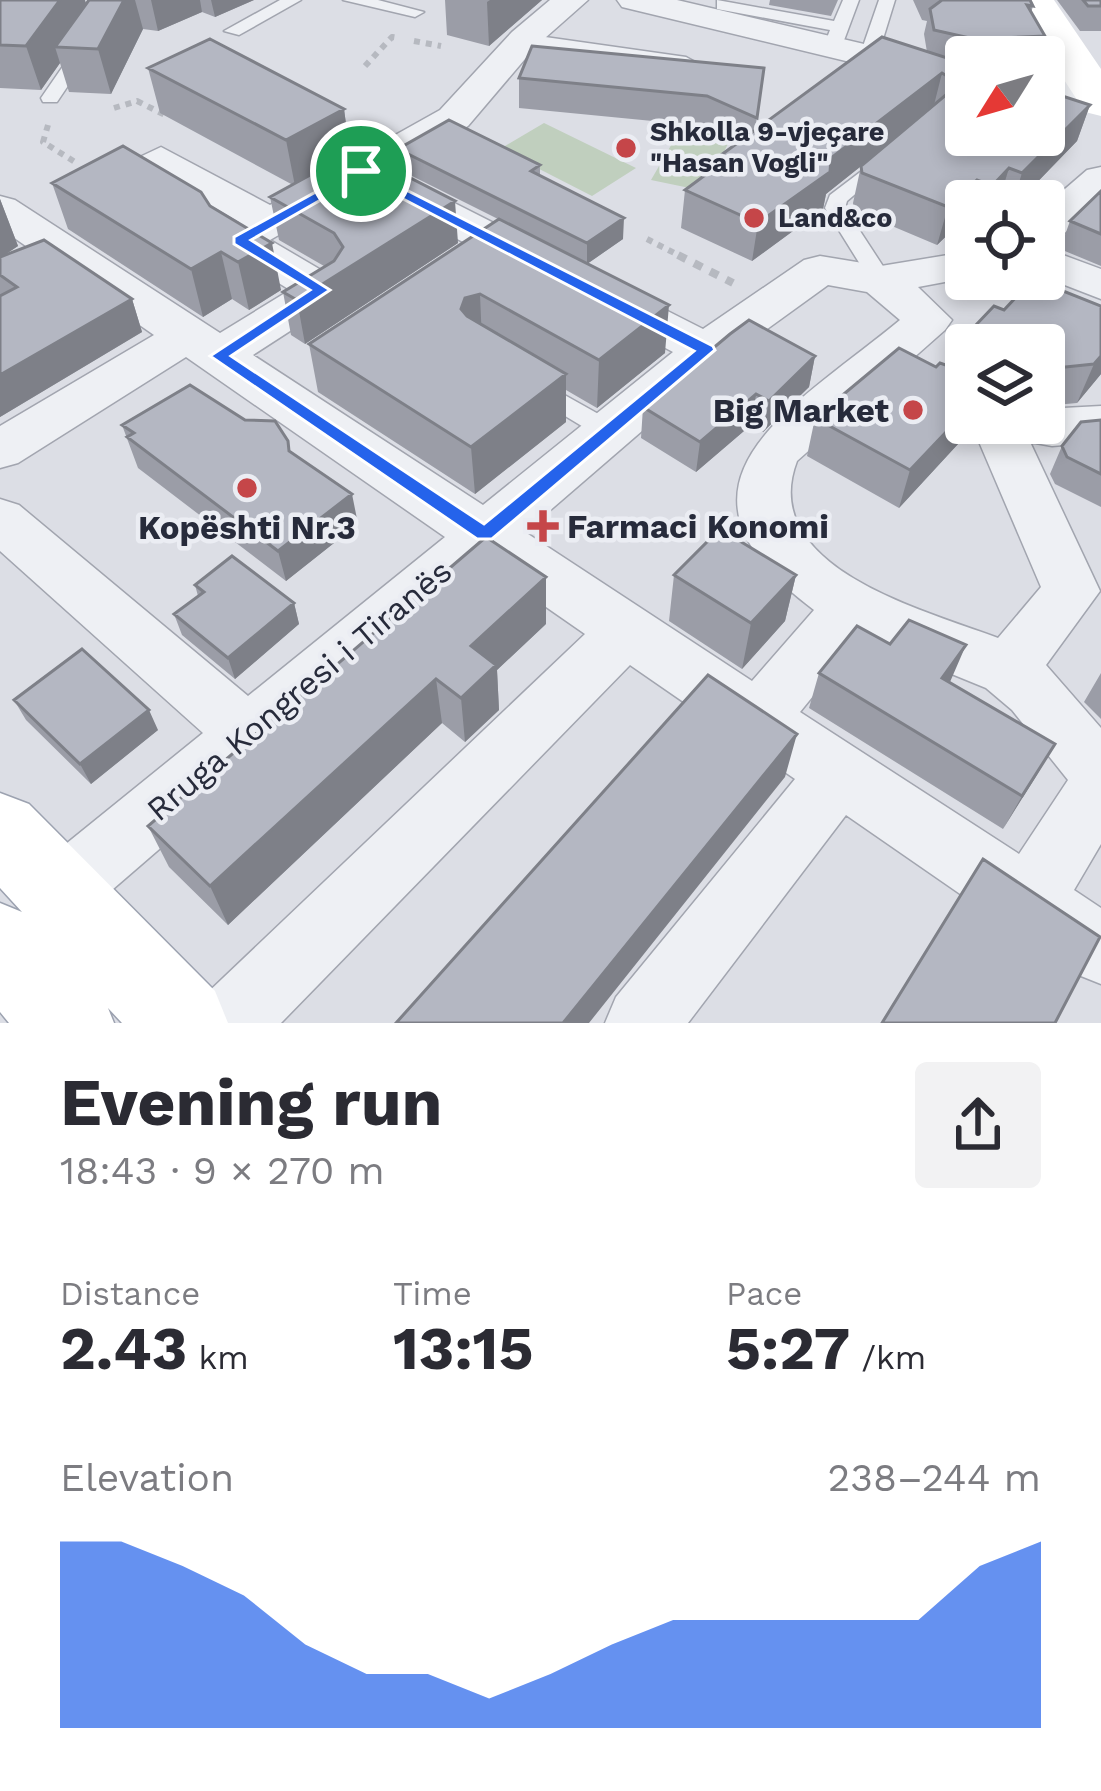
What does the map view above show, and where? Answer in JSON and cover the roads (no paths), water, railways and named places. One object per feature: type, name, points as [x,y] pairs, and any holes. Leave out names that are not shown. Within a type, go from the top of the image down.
[{"type":"main road","points":[[1033,0],[1084,94]]},
{"type":"main road","points":[[0,830],[69,1023]]},
{"type":"main road","points":[[30,919],[183,1023]]},
{"type":"street","points":[[0,450],[203,345],[322,290],[239,240],[454,118],[524,39],[571,0]]},
{"type":"street","points":[[634,0],[836,37],[868,55],[945,74]]},
{"type":"street","points":[[270,223],[161,159],[27,238],[203,345],[292,381],[484,534],[1101,950]]},
{"type":"street","points":[[372,165],[478,255],[706,350]]},
{"type":"street","points":[[1065,210],[1101,178]]},
{"type":"street","name":"Rruga Kongresi i Tiranës","points":[[30,919],[484,534],[706,350],[772,303],[820,270],[881,280],[945,269]]},
{"type":"street","points":[[1065,270],[1101,285]]},
{"type":"street","points":[[881,280],[929,320],[909,364],[774,454],[759,488],[768,524],[785,553],[811,578],[854,605],[885,623],[968,650],[1025,683],[1069,739],[1101,769]]},
{"type":"street","points":[[1065,427],[1101,424]]},
{"type":"street","points":[[1007,444],[1086,599],[1007,670]]},
{"type":"street","points":[[0,519],[248,734]]},
{"type":"street","points":[[758,718],[854,605]]},
{"type":"street","points":[[229,1023],[627,630]]},
{"type":"street","points":[[642,1023],[840,773]]},
{"type":"street","points":[[1029,900],[1101,785]]},
{"type":"lane","points":[[232,31],[292,0]]},
{"type":"lane","points":[[351,0],[420,6]]},
{"type":"lane","points":[[725,0],[723,4],[836,37],[851,0]]},
{"type":"lane","points":[[868,55],[887,0]]},
{"type":"lane","points":[[392,37],[420,6]]},
{"type":"lane","points":[[50,98],[101,24]]},
{"type":"lane","points":[[524,39],[714,66]]},
{"type":"lane","points":[[296,102],[309,121],[372,165]]},
{"type":"lane","points":[[881,280],[835,208],[837,199],[897,148]]},
{"type":"lane","points":[[517,376],[609,431]]},
{"type":"place","name":"Shkolla 9-vjeçare \"Hasan Vogli\"","points":[[626,148]]},
{"type":"place","name":"Land&co","points":[[754,218]]},
{"type":"place","name":"Big Market","points":[[913,410]]},
{"type":"place","name":"Kopështi Nr.3","points":[[247,488]]},
{"type":"place","name":"Farmaci Konomi","points":[[543,526]]}]
